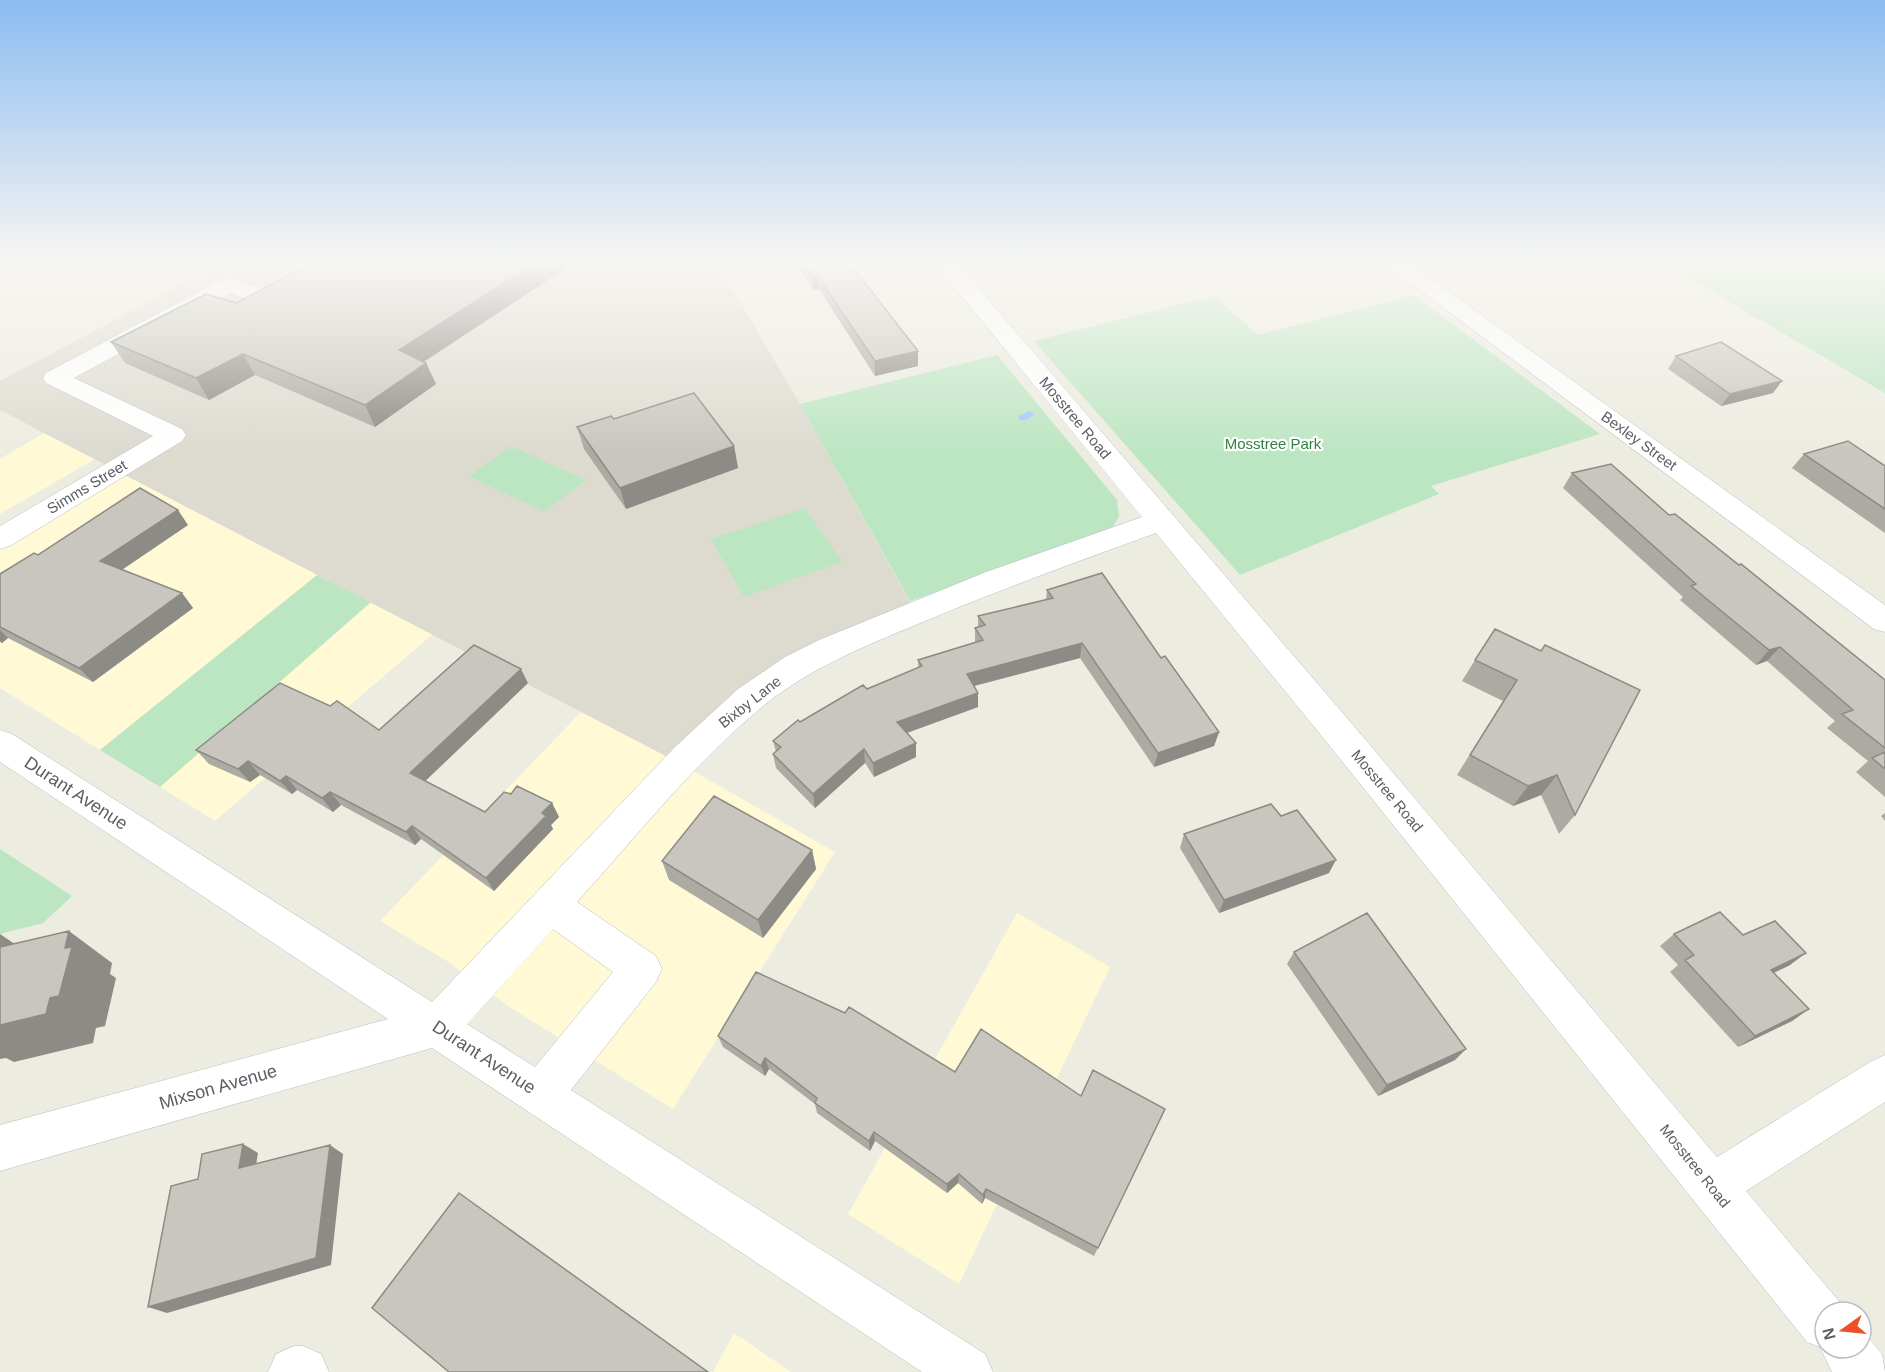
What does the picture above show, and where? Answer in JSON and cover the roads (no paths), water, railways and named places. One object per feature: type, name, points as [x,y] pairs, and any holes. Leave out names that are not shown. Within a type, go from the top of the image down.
[{"type":"street","name":"Simms Street","points":[[0,540],[173,435],[55,378],[154,325]]},
{"type":"street","name":"Mosstree Road","points":[[997,325],[1341,735],[1813,1309]]},
{"type":"street","name":"Bexley Street","points":[[1480,325],[1885,621]]},
{"type":"street","name":"Bixby Lane","points":[[437,1026],[687,757],[750,698],[796,666],[830,648],[997,579],[1161,521]]},
{"type":"street","name":"Durant Avenue","points":[[0,744],[968,1372]]},
{"type":"street","points":[[541,1095],[576,1048],[642,969],[550,905]]},
{"type":"street","name":"Mixson Avenue","points":[[0,1148],[437,1026]]},
{"type":"street","points":[[1712,1186],[1885,1077]]},
{"type":"street","points":[[1854,1360],[1864,1372]]},
{"type":"street","points":[[294,1372],[303,1372]]},
{"type":"waterway","points":[[1022,418],[1029,414]]},
{"type":"park label","name":"Mosstree Park","points":[[1273,444]]}]
